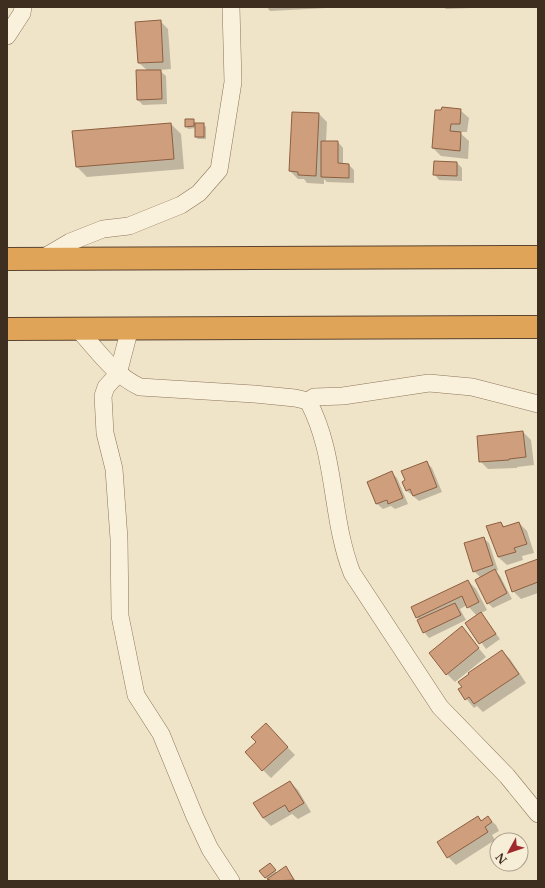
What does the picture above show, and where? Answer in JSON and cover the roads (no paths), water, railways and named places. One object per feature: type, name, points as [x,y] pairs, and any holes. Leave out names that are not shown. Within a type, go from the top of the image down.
[{"type":"highway","points":[[7,259],[538,257]]},
{"type":"highway","points":[[7,329],[538,327]]},
{"type":"street","points":[[7,36],[22,13],[23,7]]},
{"type":"street","points":[[41,259],[70,242],[103,229],[129,226],[181,205],[199,193],[219,170],[233,82],[231,7]]},
{"type":"street","points":[[130,328],[118,374],[106,387],[104,396],[105,433],[114,469],[119,539],[120,616],[136,695],[161,734],[195,817],[210,849],[231,881]]},
{"type":"street","points":[[78,329],[118,374],[127,381],[140,387],[269,395],[308,401],[314,397],[343,396],[429,383],[472,387],[538,404]]},
{"type":"street","points":[[308,401],[316,417],[328,452],[338,527],[344,552],[352,573],[440,707],[507,776],[538,814]]}]
